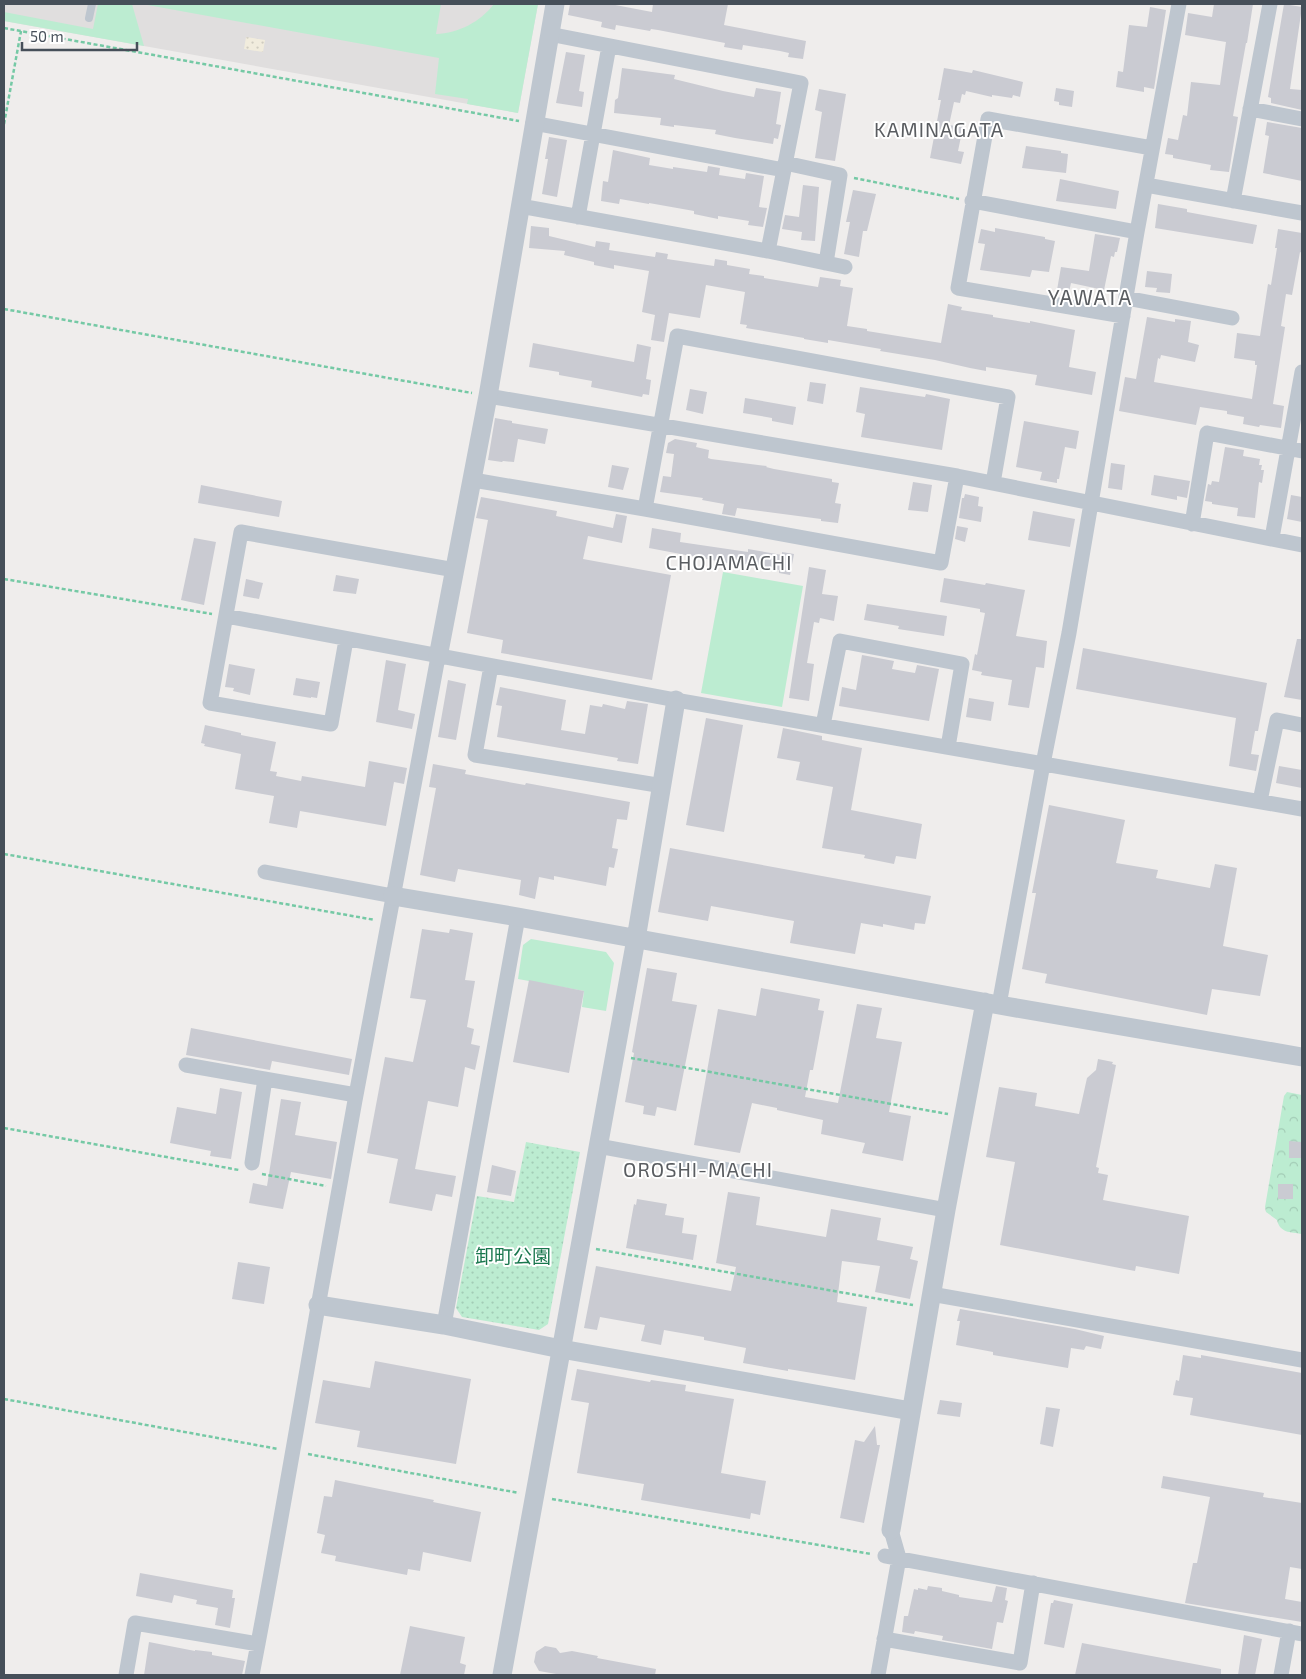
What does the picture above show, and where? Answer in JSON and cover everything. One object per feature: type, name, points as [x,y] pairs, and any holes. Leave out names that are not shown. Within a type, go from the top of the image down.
[{"type":"street","points":[[252,1675],[356,1095],[473,480],[554,4]]},
{"type":"street","points":[[878,1675],[884,1639],[892,1557],[891,1530],[946,1210],[964,1117],[992,1004],[1069,633],[1137,232],[1179,4]]},
{"type":"street","points":[[1233,201],[1270,4]]},
{"type":"street","points":[[549,34],[800,83],[768,252]]},
{"type":"street","points":[[578,217],[610,46]]},
{"type":"street","points":[[1250,109],[1302,119]]},
{"type":"street","points":[[1123,316],[958,288],[972,202],[988,119],[1152,148]]},
{"type":"street","points":[[533,123],[593,135],[840,175],[826,263]]},
{"type":"street","points":[[1146,185],[1302,213]]},
{"type":"street","points":[[972,202],[1137,232]]},
{"type":"street","points":[[520,206],[845,267]]},
{"type":"street","points":[[1126,298],[1232,318]]},
{"type":"street","points":[[645,508],[677,336],[1008,397],[993,483]]},
{"type":"street","points":[[1272,538],[1295,449],[1302,372]]},
{"type":"street","points":[[488,396],[662,424],[957,476],[1192,524],[1302,544]]},
{"type":"street","points":[[1192,524],[1207,433],[1295,449]]},
{"type":"street","points":[[473,480],[645,508],[941,564],[957,476]]},
{"type":"street","points":[[346,640],[331,724],[210,703],[241,532],[455,570]]},
{"type":"street","points":[[226,616],[346,640],[676,700],[1302,809]]},
{"type":"street","points":[[823,725],[840,641],[962,664],[948,747]]},
{"type":"street","points":[[491,666],[475,755],[663,786]]},
{"type":"street","points":[[502,1675],[636,939],[676,700]]},
{"type":"street","points":[[1260,801],[1277,720],[1302,725]]},
{"type":"street","points":[[265,872],[992,1004],[1302,1057]]},
{"type":"street","points":[[444,1325],[518,917]]},
{"type":"street","points":[[186,1065],[356,1095]]},
{"type":"street","points":[[250,1169],[265,1079]]},
{"type":"street","points":[[598,1146],[946,1210]]},
{"type":"street","points":[[930,1301],[1302,1360]]},
{"type":"street","points":[[318,1305],[444,1325],[561,1349],[911,1411]]},
{"type":"street","points":[[892,1557],[1296,1632],[1281,1675]]},
{"type":"street","points":[[884,1639],[1020,1664],[1033,1583]]},
{"type":"street","points":[[126,1675],[135,1623],[258,1644]]},
{"type":"lane","points":[[89,18],[92,4]]},
{"type":"path","points":[[4,28],[533,123]]},
{"type":"path","points":[[4,124],[20,31]]},
{"type":"path","points":[[840,175],[972,202]]},
{"type":"path","points":[[4,308],[488,396]]},
{"type":"path","points":[[4,579],[226,616]]},
{"type":"path","points":[[4,854],[388,922]]},
{"type":"path","points":[[614,1055],[964,1117]]},
{"type":"path","points":[[4,1128],[250,1169],[339,1188]]},
{"type":"path","points":[[580,1246],[930,1301]]},
{"type":"path","points":[[4,1399],[535,1496],[892,1557]]},
{"type":"shaded area","points":[[4,4],[538,4],[518,113],[4,21]]},
{"type":"green space","points":[[98,4],[132,4],[144,46],[4,21],[4,12],[93,29]]},
{"type":"green space","points":[[142,4],[441,4],[436,34],[461,29],[476,21],[494,4],[538,4],[518,113],[467,104],[468,99],[435,94],[439,58]]},
{"type":"green space","points":[[723,572],[803,586],[782,707],[701,693]]},
{"type":"green space","points":[[531,939],[606,952],[614,963],[606,1011],[582,1007],[584,991],[518,979],[523,945]]},
{"type":"green space","points":[[1287,1092],[1302,1095],[1302,1234],[1283,1230],[1277,1220],[1266,1212],[1265,1207],[1284,1096]]},
{"type":"green space","name":"卸町公園","points":[[526,1142],[580,1152],[548,1324],[539,1330],[462,1317],[456,1308],[477,1196],[514,1202]]},
{"type":"sand","points":[[246,37],[265,40],[263,52],[244,49]]},
{"type":"building","points":[[570,4],[610,4],[652,12],[653,4],[728,4],[724,25],[806,41],[803,59],[788,57],[789,53],[743,45],[742,50],[724,47],[725,43],[658,30],[651,29],[650,31],[616,25],[615,30],[601,27],[602,22],[568,15]]},
{"type":"building","points":[[1214,4],[1253,4],[1233,116],[1238,117],[1229,172],[1210,170],[1211,165],[1173,158],[1173,155],[1165,154],[1168,138],[1178,140],[1183,115],[1187,116],[1191,82],[1220,85],[1226,42],[1185,35],[1188,13],[1212,17]]},
{"type":"building","points":[[1284,4],[1302,7],[1290,89],[1302,90],[1302,110],[1271,103],[1271,98],[1268,97]]},
{"type":"building","points":[[1150,7],[1166,10],[1154,89],[1144,87],[1144,92],[1116,87],[1118,71],[1123,72],[1129,25],[1147,27]]},
{"type":"building","points":[[566,52],[585,55],[579,91],[584,92],[582,107],[556,103]]},
{"type":"building","points":[[622,68],[675,75],[674,79],[754,97],[756,88],[781,92],[776,124],[781,125],[778,139],[774,138],[773,144],[735,138],[715,134],[716,130],[660,125],[661,118],[614,113]]},
{"type":"building","points":[[944,68],[972,73],[973,70],[1023,82],[1020,97],[1013,95],[1012,98],[992,95],[992,97],[966,91],[965,95],[962,94],[960,103],[954,102],[949,125],[963,127],[958,151],[964,152],[961,164],[930,158],[941,100],[938,100]]},
{"type":"building","points":[[1056,88],[1074,91],[1072,107],[1059,105],[1059,102],[1054,101]]},
{"type":"building","points":[[819,89],[846,94],[835,161],[815,158],[822,112],[815,110]]},
{"type":"building","points":[[1267,122],[1302,128],[1302,181],[1263,173],[1269,136],[1265,135]]},
{"type":"building","points":[[549,137],[567,140],[557,197],[542,194],[548,159],[545,159]]},
{"type":"building","points":[[1026,146],[1061,151],[1061,153],[1068,154],[1066,173],[1022,168]]},
{"type":"building","points":[[613,150],[650,158],[649,165],[707,172],[708,166],[720,168],[719,175],[745,179],[746,173],[764,176],[759,207],[767,208],[763,227],[748,225],[749,221],[718,216],[718,219],[694,214],[694,211],[649,203],[620,199],[619,204],[601,201],[603,181],[608,182]]},
{"type":"building","points":[[1060,179],[1119,191],[1116,209],[1056,201]]},
{"type":"building","points":[[803,185],[819,187],[815,241],[801,240],[802,232],[782,229],[785,215],[799,217]]},
{"type":"building","points":[[853,190],[876,194],[867,231],[863,231],[859,257],[844,254],[850,222],[846,222]]},
{"type":"building","points":[[1158,204],[1187,209],[1187,212],[1257,225],[1253,244],[1155,228]]},
{"type":"building","points":[[531,226],[549,228],[549,236],[595,247],[596,241],[610,243],[609,250],[655,257],[656,252],[668,254],[667,259],[714,266],[715,259],[727,261],[727,265],[750,269],[749,274],[764,276],[764,278],[818,287],[820,277],[841,280],[840,286],[853,288],[847,326],[867,329],[867,331],[941,343],[948,304],[962,307],[961,310],[993,315],[993,317],[1030,323],[1030,321],[1075,330],[1069,367],[1096,372],[1092,395],[1035,385],[1037,375],[986,367],[986,371],[880,351],[881,349],[828,340],[828,343],[746,328],[747,325],[740,324],[745,292],[706,285],[700,318],[669,313],[664,342],[651,340],[655,315],[642,312],[649,271],[614,265],[614,269],[594,265],[594,262],[564,255],[565,251],[529,248]]},
{"type":"building","points":[[995,228],[1045,237],[1045,239],[1055,241],[1049,272],[1032,270],[1030,277],[980,270],[985,244],[978,243],[981,229],[995,232]]},
{"type":"building","points":[[1278,229],[1302,233],[1302,253],[1300,252],[1292,295],[1286,294],[1281,326],[1285,327],[1273,404],[1284,406],[1281,428],[1243,424],[1244,417],[1227,414],[1227,411],[1200,407],[1196,425],[1119,411],[1125,377],[1136,379],[1147,317],[1175,322],[1175,319],[1191,321],[1188,342],[1199,345],[1195,362],[1161,355],[1160,359],[1158,358],[1154,382],[1252,399],[1257,365],[1255,365],[1255,361],[1234,358],[1237,333],[1260,336],[1268,284],[1271,285]]},
{"type":"building","points":[[1095,234],[1120,238],[1117,252],[1115,252],[1114,257],[1111,256],[1104,290],[1071,283],[1069,292],[1057,290],[1061,267],[1089,271]]},
{"type":"building","points":[[1147,271],[1172,274],[1170,293],[1156,292],[1157,288],[1145,287]]},
{"type":"building","points":[[533,343],[634,362],[637,344],[651,347],[646,379],[651,380],[649,395],[643,394],[642,397],[591,387],[592,381],[559,375],[559,372],[529,367]]},
{"type":"building","points":[[810,382],[826,384],[823,404],[807,401]]},
{"type":"building","points":[[860,387],[925,397],[926,394],[950,399],[942,450],[861,437],[865,414],[856,412]]},
{"type":"building","points":[[690,389],[707,392],[703,414],[686,410]]},
{"type":"building","points":[[745,398],[796,407],[793,425],[772,421],[772,418],[743,413]]},
{"type":"building","points":[[495,418],[548,429],[545,444],[518,439],[514,462],[488,460]]},
{"type":"building","points":[[1024,421],[1079,431],[1076,449],[1065,447],[1057,483],[1040,480],[1042,472],[1016,467]]},
{"type":"building","points":[[675,439],[697,443],[696,447],[709,450],[708,458],[711,459],[767,466],[774,469],[832,479],[832,482],[839,483],[835,503],[841,504],[838,523],[737,508],[735,516],[722,514],[724,504],[702,500],[703,498],[660,492],[663,476],[671,477],[674,454],[666,453],[668,443]]},
{"type":"building","points":[[1225,447],[1244,450],[1243,456],[1260,459],[1259,465],[1262,465],[1261,470],[1264,470],[1262,483],[1259,482],[1255,518],[1237,516],[1238,508],[1205,501],[1208,484],[1211,485],[1212,481],[1219,482]]},
{"type":"building","points":[[1111,463],[1125,465],[1122,490],[1108,488]]},
{"type":"building","points":[[612,465],[629,468],[623,490],[608,487]]},
{"type":"building","points":[[1154,475],[1190,481],[1187,498],[1177,496],[1177,500],[1151,495]]},
{"type":"building","points":[[913,482],[932,485],[928,512],[908,510]]},
{"type":"building","points":[[201,485],[282,501],[279,517],[198,503]]},
{"type":"building","points":[[965,494],[979,497],[978,506],[983,507],[981,522],[959,518],[962,498],[964,498]]},
{"type":"building","points":[[1291,495],[1302,497],[1302,522],[1287,519]]},
{"type":"building","points":[[481,497],[557,511],[556,516],[613,528],[616,514],[627,516],[622,543],[588,536],[583,559],[671,575],[652,680],[501,653],[503,640],[467,633],[488,520],[476,518]]},
{"type":"building","points":[[1033,511],[1075,519],[1070,547],[1028,540]]},
{"type":"building","points":[[957,526],[968,528],[965,542],[955,539]]},
{"type":"building","points":[[652,528],[681,533],[680,542],[748,552],[748,549],[782,555],[782,552],[794,554],[790,575],[779,573],[779,570],[734,562],[733,564],[649,548]]},
{"type":"building","points":[[194,538],[216,542],[204,605],[181,600]]},
{"type":"building","points":[[809,567],[826,570],[822,594],[838,596],[834,621],[820,618],[819,623],[814,622],[807,663],[814,664],[809,701],[789,698]]},
{"type":"building","points":[[336,575],[359,579],[356,594],[333,591]]},
{"type":"building","points":[[944,578],[1025,590],[1016,636],[1047,641],[1044,668],[1036,667],[1029,708],[1008,705],[1012,680],[981,675],[982,672],[972,670],[975,654],[977,655],[985,613],[980,612],[980,609],[940,602]]},
{"type":"building","points":[[246,579],[263,583],[259,599],[243,596]]},
{"type":"building","points":[[867,604],[947,616],[944,636],[898,629],[899,626],[864,620]]},
{"type":"building","points":[[1297,639],[1302,639],[1302,700],[1284,697]]},
{"type":"building","points":[[1083,648],[1267,683],[1258,731],[1255,731],[1251,754],[1259,755],[1256,771],[1229,766],[1236,718],[1076,689]]},
{"type":"building","points":[[862,655],[894,661],[892,669],[915,673],[917,665],[939,669],[929,721],[839,706],[842,687],[856,690]]},
{"type":"building","points":[[386,660],[406,664],[398,710],[415,714],[412,729],[376,722]]},
{"type":"building","points":[[229,664],[255,669],[250,695],[233,691],[234,688],[225,687]]},
{"type":"building","points":[[296,678],[320,682],[317,698],[293,695]]},
{"type":"building","points":[[448,680],[466,684],[456,740],[438,737]]},
{"type":"building","points":[[500,687],[566,700],[561,730],[585,734],[590,705],[602,707],[603,704],[625,709],[627,701],[648,704],[638,764],[617,761],[618,758],[497,737],[502,706],[496,705]]},
{"type":"building","points":[[969,698],[994,702],[991,721],[966,717]]},
{"type":"building","points":[[706,718],[743,725],[724,832],[686,825]]},
{"type":"building","points":[[205,725],[276,742],[270,771],[277,772],[276,776],[301,781],[302,776],[365,787],[369,761],[407,768],[404,784],[394,782],[386,826],[300,811],[297,828],[269,823],[274,796],[235,789],[241,754],[204,746],[205,744],[201,743]]},
{"type":"building","points":[[783,728],[822,736],[822,740],[862,748],[851,810],[922,824],[916,859],[896,856],[894,864],[864,858],[865,855],[822,848],[833,787],[796,780],[800,762],[777,758]]},
{"type":"building","points":[[433,764],[466,770],[465,774],[630,802],[627,820],[617,819],[612,848],[618,849],[614,868],[609,867],[606,886],[554,876],[554,880],[539,877],[535,899],[519,895],[521,880],[458,869],[455,882],[420,875],[436,788],[429,787]]},
{"type":"building","points":[[1279,766],[1302,770],[1302,788],[1276,783]]},
{"type":"building","points":[[1049,805],[1125,820],[1116,863],[1158,870],[1156,878],[1210,888],[1215,864],[1237,868],[1223,946],[1268,955],[1260,996],[1212,989],[1207,1015],[1045,983],[1047,974],[1022,969],[1036,893],[1032,893]]},
{"type":"building","points":[[670,848],[931,896],[925,924],[915,923],[914,930],[883,924],[883,927],[861,923],[855,954],[790,943],[794,921],[711,906],[708,921],[658,912]]},
{"type":"building","points":[[422,929],[449,933],[450,929],[473,933],[465,980],[475,981],[467,1027],[474,1029],[471,1044],[480,1046],[475,1070],[465,1067],[458,1107],[428,1101],[415,1169],[456,1176],[452,1197],[436,1194],[432,1211],[389,1203],[398,1159],[367,1153],[385,1057],[413,1062],[426,1000],[410,998]]},
{"type":"building","points":[[647,968],[677,973],[672,1001],[697,1005],[676,1111],[657,1107],[655,1116],[643,1114],[644,1106],[625,1102]]},
{"type":"building","points":[[529,980],[584,991],[569,1073],[513,1062]]},
{"type":"building","points":[[761,988],[820,999],[818,1010],[824,1011],[813,1070],[810,1070],[805,1097],[838,1103],[857,1004],[882,1008],[876,1038],[902,1042],[889,1112],[911,1116],[903,1161],[862,1153],[865,1143],[821,1134],[823,1120],[752,1103],[740,1153],[694,1145],[718,1009],[756,1016]]},
{"type":"building","points":[[191,1028],[352,1059],[349,1075],[272,1061],[270,1070],[186,1055]]},
{"type":"building","points":[[1098,1059],[1113,1062],[1112,1064],[1116,1065],[1096,1167],[1099,1168],[1098,1173],[1108,1175],[1103,1200],[1189,1216],[1179,1274],[1136,1266],[1135,1271],[1000,1245],[1015,1162],[986,1157],[999,1087],[1037,1093],[1035,1106],[1079,1114],[1087,1078],[1096,1070]]},
{"type":"building","points":[[220,1088],[242,1092],[231,1159],[210,1156],[211,1151],[170,1143],[177,1107],[216,1114]]},
{"type":"building","points":[[281,1099],[301,1102],[295,1135],[337,1142],[331,1179],[291,1172],[283,1209],[249,1203],[253,1183],[267,1186]]},
{"type":"building","points":[[1289,1141],[1302,1142],[1302,1158],[1289,1158]]},
{"type":"building","points":[[492,1165],[516,1171],[511,1196],[487,1192]]},
{"type":"building","points":[[1278,1184],[1293,1184],[1293,1199],[1278,1199]]},
{"type":"building","points":[[728,1192],[760,1197],[756,1225],[826,1237],[831,1209],[881,1218],[877,1240],[913,1247],[910,1259],[918,1261],[910,1299],[875,1292],[880,1266],[842,1261],[837,1302],[867,1307],[855,1380],[743,1363],[746,1348],[704,1340],[704,1337],[664,1330],[661,1345],[641,1341],[645,1325],[600,1317],[597,1330],[584,1328],[596,1266],[731,1291],[736,1267],[716,1263]]},
{"type":"building","points":[[637,1199],[667,1204],[665,1215],[684,1218],[682,1233],[697,1235],[693,1260],[626,1248],[634,1204],[636,1205]]},
{"type":"building","points":[[238,1262],[270,1267],[264,1304],[232,1299]]},
{"type":"building","points":[[960,1309],[1075,1329],[1104,1336],[1101,1349],[1086,1346],[1084,1350],[1071,1348],[1068,1368],[993,1355],[993,1352],[956,1345],[960,1321],[957,1321]]},
{"type":"building","points":[[1183,1355],[1201,1358],[1201,1355],[1302,1373],[1302,1435],[1190,1415],[1193,1398],[1173,1395],[1176,1380],[1179,1381]]},
{"type":"building","points":[[375,1361],[471,1379],[456,1464],[357,1447],[360,1431],[315,1423],[323,1380],[370,1388]]},
{"type":"building","points":[[577,1369],[650,1382],[651,1380],[686,1385],[685,1391],[734,1399],[721,1473],[766,1481],[760,1515],[751,1513],[750,1519],[641,1500],[644,1484],[577,1473],[589,1403],[571,1400]]},
{"type":"building","points":[[940,1400],[962,1403],[960,1417],[937,1414]]},
{"type":"building","points":[[1046,1407],[1060,1409],[1053,1447],[1040,1444]]},
{"type":"building","points":[[875,1426],[877,1445],[880,1445],[864,1523],[840,1518],[855,1440],[864,1442]]},
{"type":"building","points":[[1163,1476],[1264,1493],[1263,1497],[1302,1503],[1302,1569],[1290,1567],[1285,1599],[1302,1602],[1302,1622],[1185,1603],[1193,1563],[1197,1563],[1210,1497],[1161,1488]]},
{"type":"building","points":[[335,1480],[434,1500],[433,1502],[481,1512],[471,1562],[423,1552],[420,1571],[408,1569],[407,1575],[335,1561],[336,1556],[321,1553],[325,1535],[317,1533],[324,1496],[332,1497]]},
{"type":"building","points":[[140,1573],[233,1590],[232,1598],[235,1598],[230,1628],[215,1625],[218,1608],[196,1604],[197,1600],[174,1595],[172,1603],[136,1596]]},
{"type":"building","points":[[928,1586],[942,1588],[942,1591],[959,1595],[959,1597],[992,1602],[996,1586],[1007,1588],[1005,1600],[1008,1601],[1003,1623],[997,1622],[992,1649],[942,1640],[943,1636],[915,1631],[914,1634],[902,1632],[904,1616],[908,1616],[914,1589],[927,1590]]},
{"type":"building","points":[[1054,1600],[1073,1604],[1064,1648],[1044,1644],[1051,1603]]},
{"type":"building","points":[[410,1626],[465,1637],[460,1663],[466,1665],[464,1675],[400,1675]]},
{"type":"building","points":[[1244,1635],[1262,1639],[1255,1675],[1238,1675]]},
{"type":"building","points":[[149,1642],[195,1651],[212,1652],[212,1655],[245,1661],[242,1675],[144,1675]]},
{"type":"building","points":[[1082,1643],[1221,1669],[1221,1675],[1075,1675]]},
{"type":"building","points":[[545,1646],[556,1648],[560,1653],[572,1651],[598,1656],[597,1658],[656,1669],[655,1675],[562,1675],[539,1671],[534,1662],[536,1652]]},
{"type":"district","name":"KAMINAGATA","points":[[939,129]]},
{"type":"district","name":"YAWATA","points":[[1090,296]]},
{"type":"district","name":"CHOJAMACHI","points":[[729,562]]},
{"type":"district","name":"OROSHI-MACHI","points":[[698,1169]]}]
